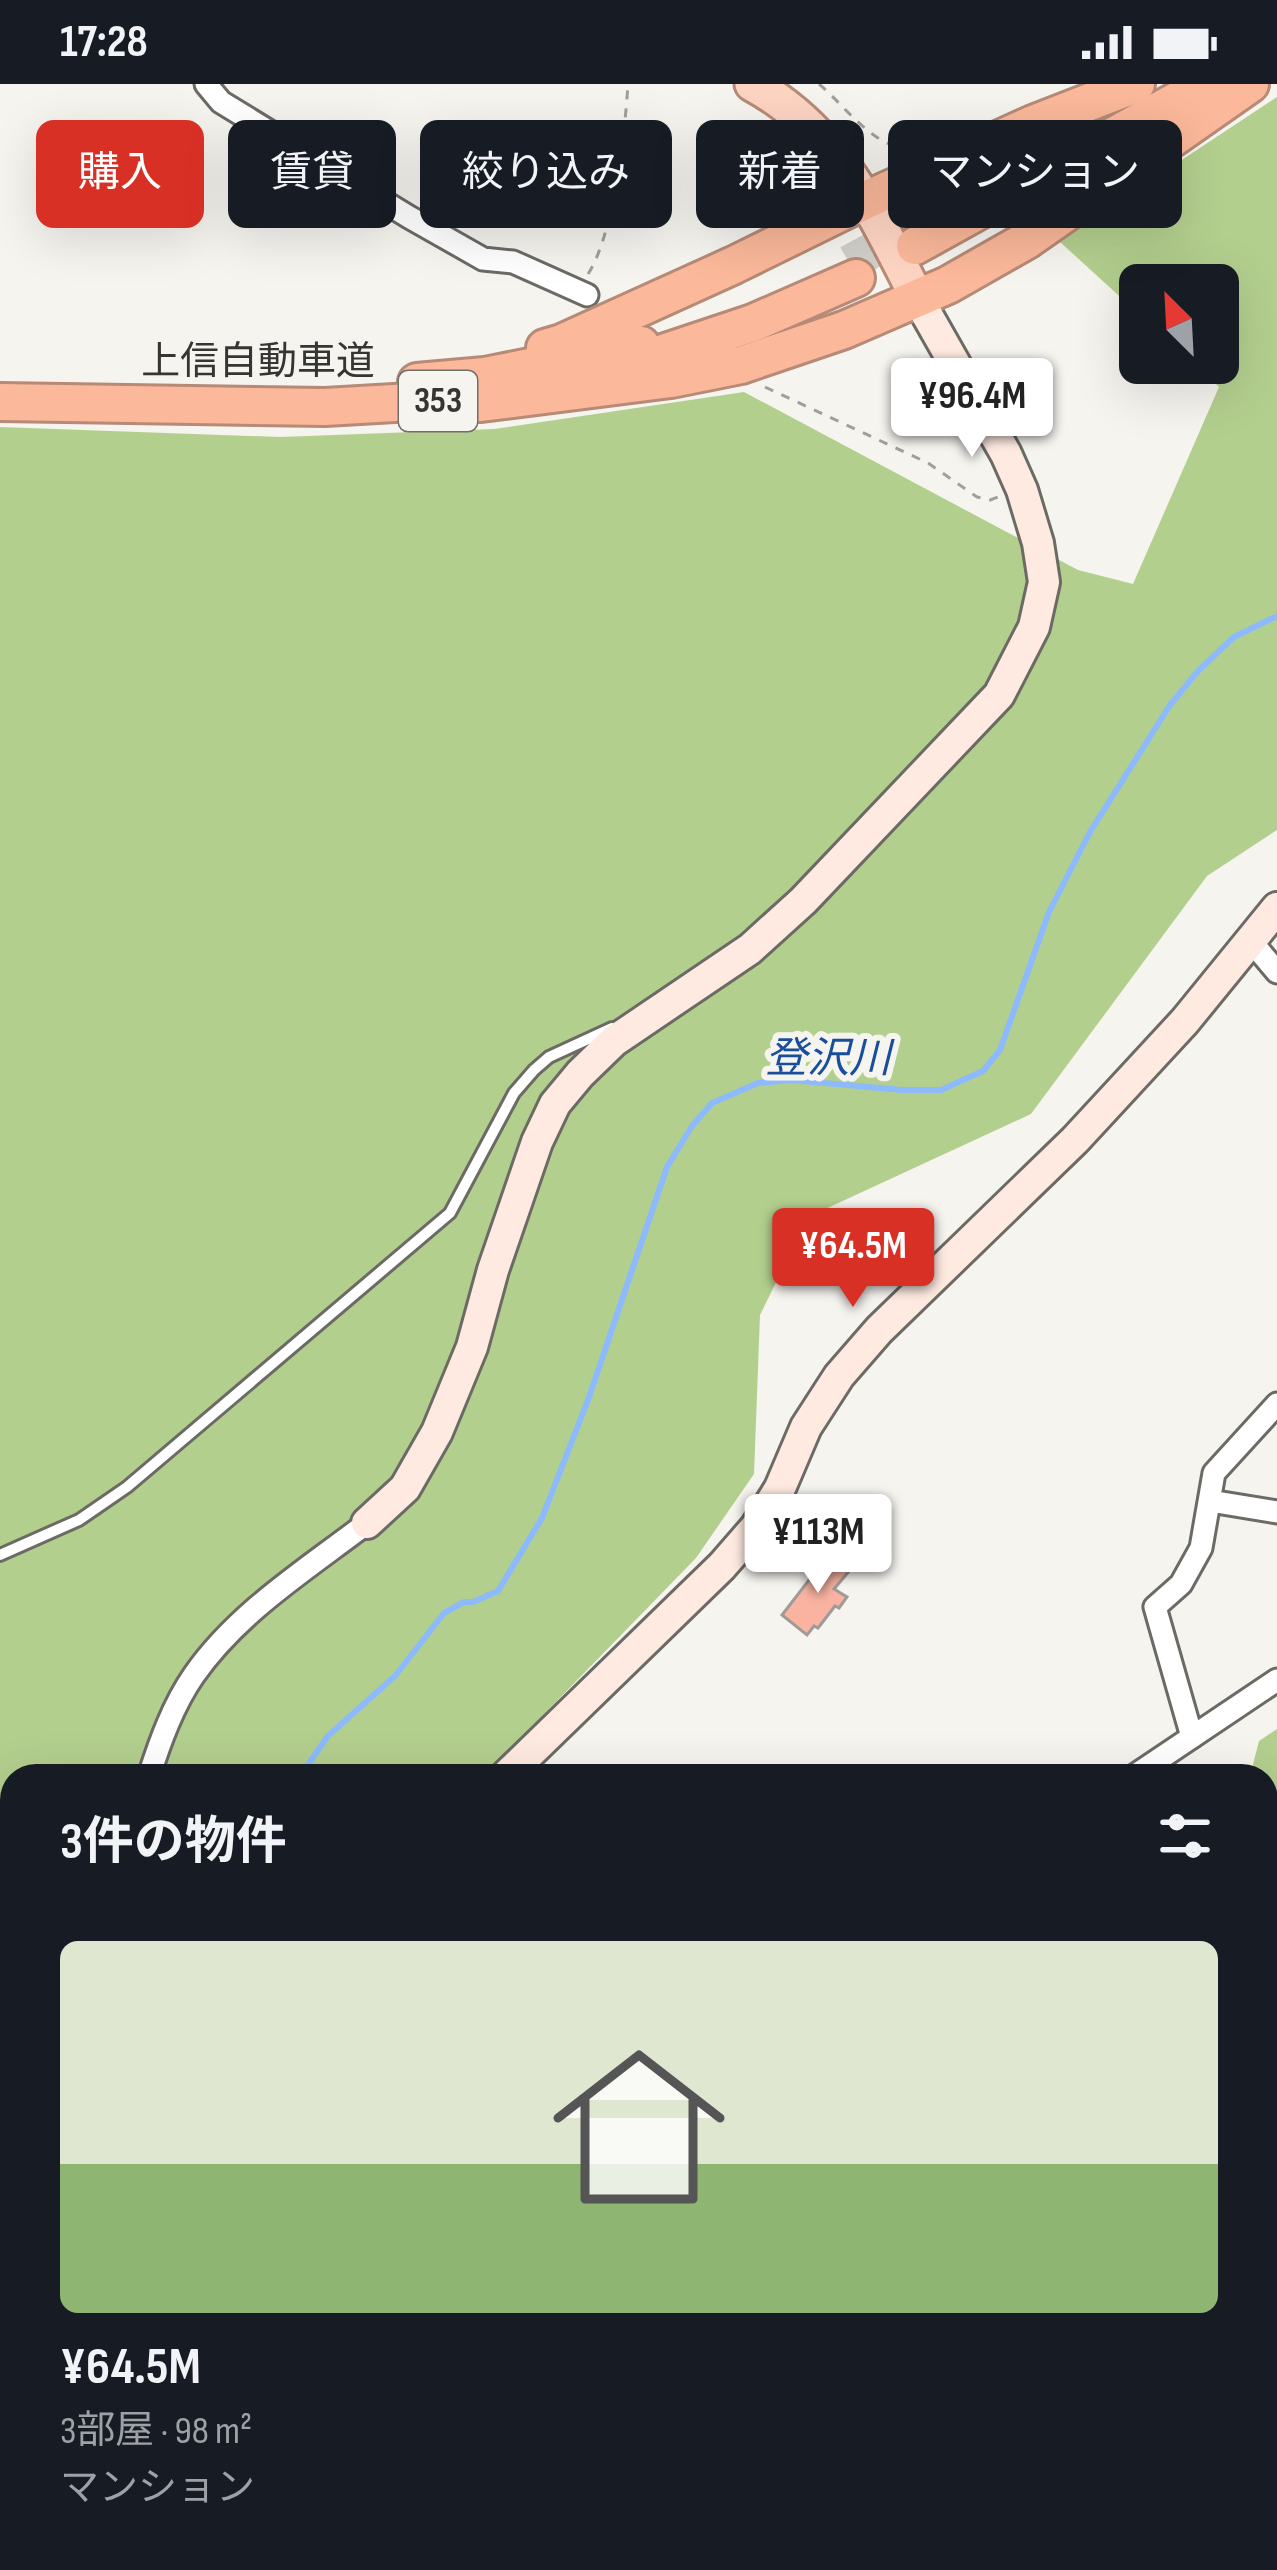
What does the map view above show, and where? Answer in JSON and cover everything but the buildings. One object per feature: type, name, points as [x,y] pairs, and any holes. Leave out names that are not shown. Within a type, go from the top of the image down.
[{"type":"highway","points":[[408,393],[562,344],[866,200],[1136,84]]},
{"type":"highway","points":[[1172,84],[911,239],[1207,84]]},
{"type":"highway","points":[[408,393],[481,404],[671,379],[741,365],[844,330],[918,299],[1027,240],[1250,84]]},
{"type":"highway","name":"上信自動車道","points":[[0,402],[305,407],[408,393],[620,351],[852,270]]},
{"type":"highway","name":"上信自動車道","points":[[0,385],[408,393]]},
{"type":"main road","points":[[752,84],[799,114],[835,156],[866,200],[918,299]]},
{"type":"street","points":[[206,84],[220,102],[483,259],[513,262],[582,293]]},
{"type":"street","points":[[153,1764],[164,1730],[193,1675],[242,1619],[368,1523],[405,1488],[437,1432],[472,1347],[493,1270],[555,1104],[614,1041],[750,949],[803,901],[999,695],[1034,627],[1044,582],[1038,543],[1006,454],[918,299]]},
{"type":"street","points":[[518,1764],[722,1566],[756,1527],[780,1488],[806,1427],[839,1376],[1185,1022],[1277,908]]},
{"type":"street","points":[[1250,940],[1277,972]]},
{"type":"street","points":[[1192,1738],[1155,1607],[1181,1584],[1201,1548],[1214,1473],[1277,1404]]},
{"type":"street","points":[[1210,1502],[1277,1512]]},
{"type":"street","points":[[1152,1764],[1277,1680]]},
{"type":"lane","points":[[0,1556],[79,1520],[127,1487],[450,1213],[514,1093],[548,1057],[663,1008]]},
{"type":"path","points":[[582,293],[603,241],[626,130],[628,84]]},
{"type":"path","points":[[819,84],[872,136],[888,142]]},
{"type":"path","points":[[762,386],[928,464],[977,497],[990,500],[1022,490]]},
{"type":"green space","points":[[1277,97],[1277,830],[1207,876],[1031,1114],[808,1217],[760,1315],[754,1474],[696,1558],[496,1764],[0,1764],[0,427],[280,437],[494,429],[744,392],[1078,570],[1133,584],[1219,387],[1216,384],[1239,384],[1239,264],[1119,264],[1119,296],[1059,241],[1079,228],[1182,228],[1182,160]]},
{"type":"green space","points":[[1277,1729],[1277,1764],[1253,1764],[1259,1741]]},
{"type":"waterway","name":"登沢川","points":[[308,1764],[328,1736],[395,1676],[444,1613],[498,1591],[542,1518],[588,1400],[667,1167],[692,1126],[712,1103],[758,1083],[791,1080],[941,1090],[983,1071],[1000,1050],[1049,912],[1090,832],[1170,705],[1234,637],[1277,616]]},
{"type":"tunnel","points":[[849,263],[906,232]]}]
